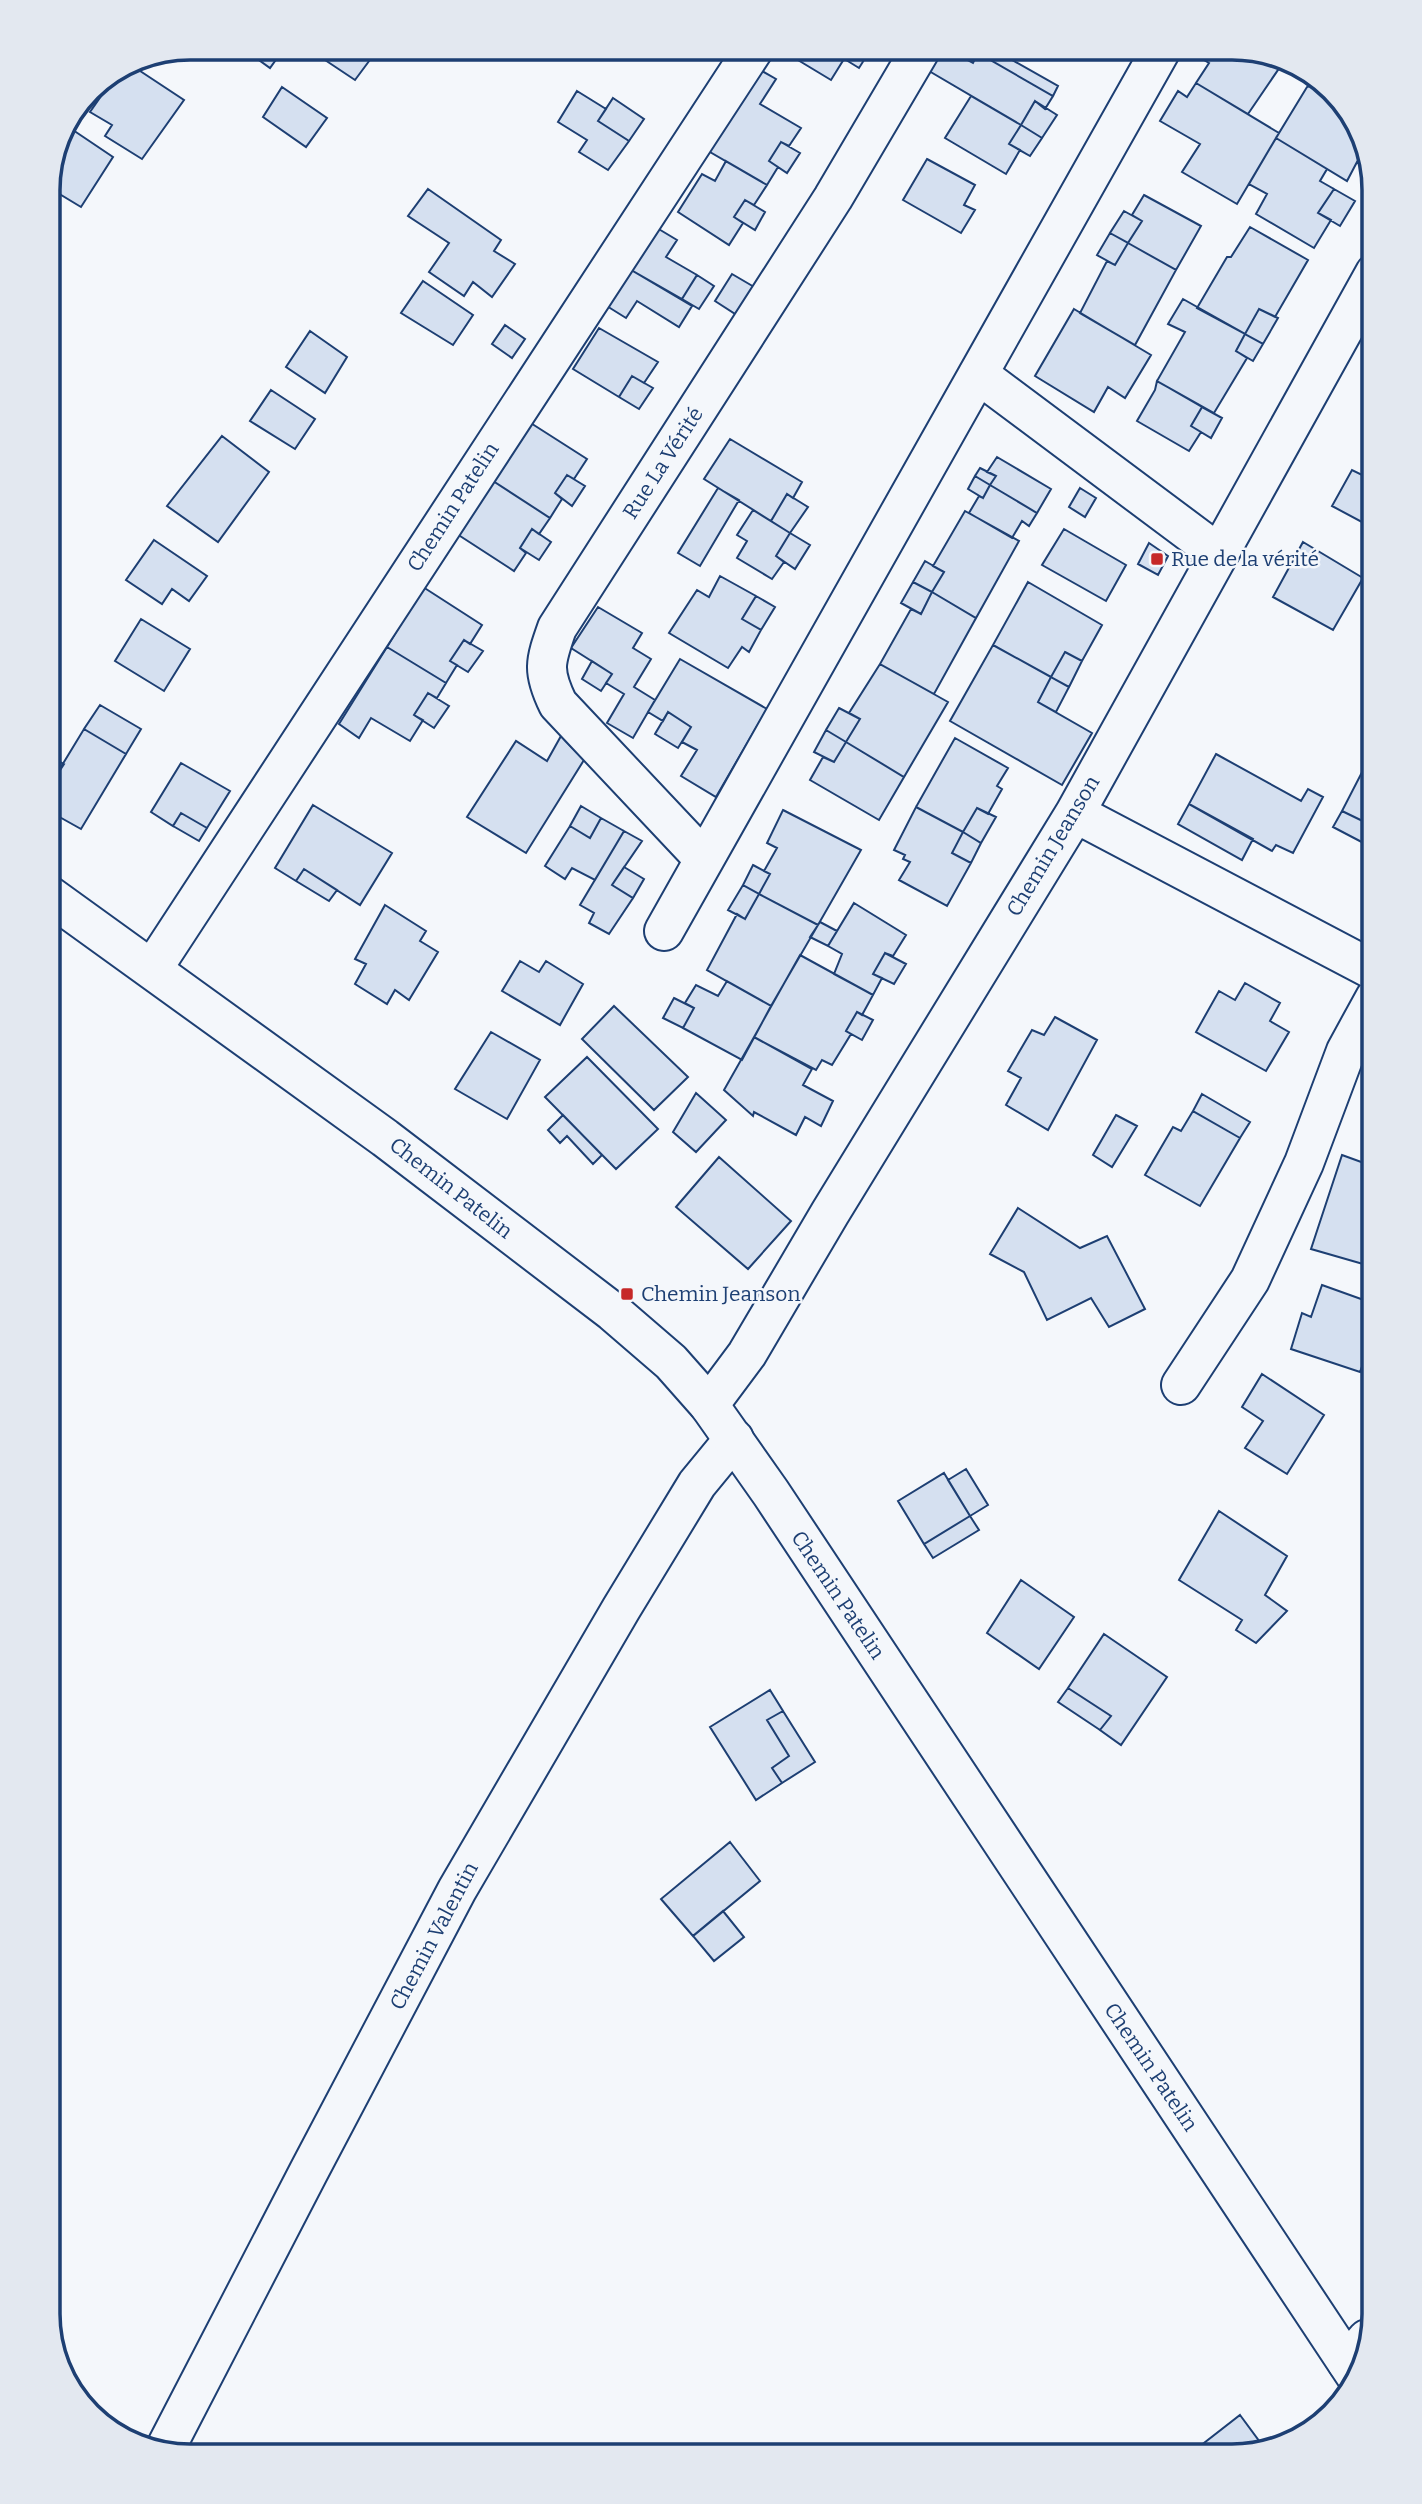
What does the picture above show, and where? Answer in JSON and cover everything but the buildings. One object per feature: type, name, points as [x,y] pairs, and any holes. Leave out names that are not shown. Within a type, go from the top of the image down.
[{"type":"street","name":"Chemin Patelin","points":[[153,968],[747,60]]},
{"type":"street","name":"Rue La Vérité","points":[[704,859],[558,704],[546,680],[547,655],[557,628],[833,198],[914,60]]},
{"type":"street","points":[[664,931],[1155,60]]},
{"type":"street","name":"Chemin Jeanson","points":[[709,1405],[747,1354],[830,1213],[1075,813],[1362,296]]},
{"type":"street","points":[[978,374],[1219,554]]},
{"type":"street","points":[[1075,813],[1362,964]]},
{"type":"street","name":"Chemin Patelin","points":[[60,903],[385,1138],[613,1312],[671,1362],[709,1405],[734,1439],[1355,2357]]},
{"type":"street","points":[[1181,1385],[1250,1280],[1304,1163],[1346,1051],[1362,1022]]},
{"type":"street","name":"Chemin Valentin","points":[[168,2443],[457,1890],[697,1484],[734,1439]]},
{"type":"place","name":"Rue de la vérité","points":[[1157,559]]},
{"type":"place","name":"Chemin Jeanson","points":[[627,1294]]}]
